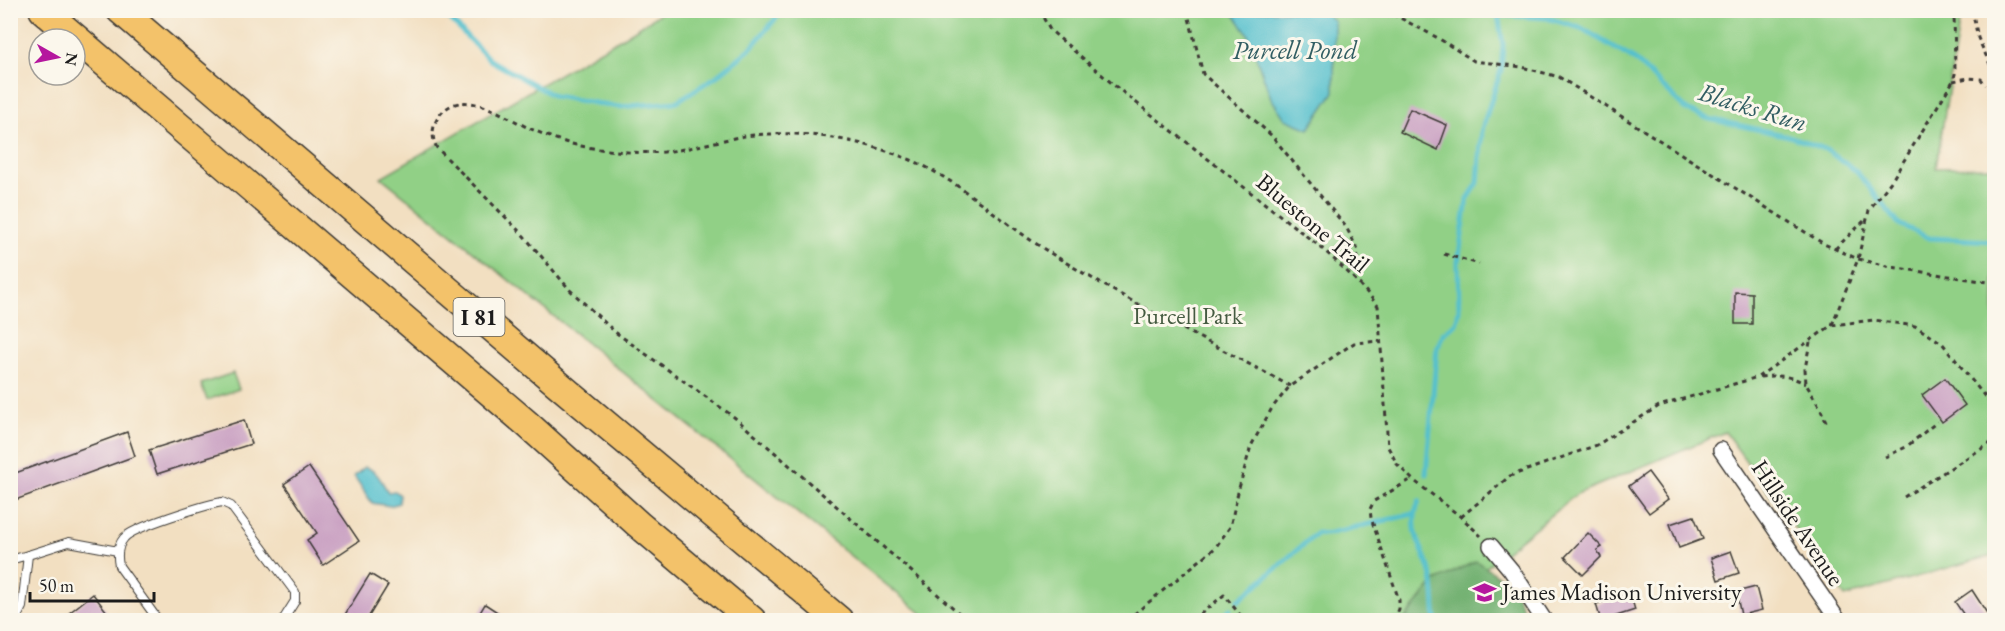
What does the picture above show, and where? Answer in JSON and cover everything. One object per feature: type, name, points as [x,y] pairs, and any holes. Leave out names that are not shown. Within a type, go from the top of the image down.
[{"type":"highway","name":"I 81","points":[[120,10],[543,372],[839,621]]},
{"type":"highway","name":"I 81","points":[[51,14],[752,621]]},
{"type":"street","name":"Hillside Avenue","points":[[1721,450],[1838,621]]},
{"type":"street","points":[[1491,546],[1511,570],[1544,621]]},
{"type":"lane","points":[[158,621],[121,569],[118,551],[124,538],[137,530],[219,502],[227,503],[295,592],[296,601],[283,621]]},
{"type":"lane","points":[[10,560],[69,542],[118,551]]},
{"type":"lane","points":[[10,618],[18,615],[22,607],[28,555]]},
{"type":"path","name":"Bluestone Trail","points":[[1039,10],[1050,30],[1114,86],[1351,272],[1378,306],[1388,447],[1397,464],[1412,479],[1461,517],[1491,546]]},
{"type":"path","points":[[1187,10],[1203,74],[1272,136],[1346,227],[1358,250],[1357,264],[1351,272]]},
{"type":"path","points":[[1385,10],[1438,38],[1474,61],[1522,67],[1559,77],[1835,249],[1858,259],[1924,273],[1995,283]]},
{"type":"path","points":[[1758,377],[1832,325],[1858,259],[1869,210],[1892,180],[1953,81],[1954,10]]},
{"type":"path","points":[[1972,10],[1978,38],[1995,73]]},
{"type":"path","points":[[1980,10],[1995,24]]},
{"type":"path","points":[[1953,81],[1968,78],[1981,79],[1986,85]]},
{"type":"path","points":[[967,621],[734,417],[615,332],[570,290],[524,237],[437,148],[433,132],[435,122],[444,110],[458,104],[475,103],[555,138],[580,146],[620,151],[663,152],[751,135],[787,133],[854,141],[876,147],[934,171],[1042,248],[1126,297],[1290,386]]},
{"type":"path","points":[[1835,249],[1866,220]]},
{"type":"path","points":[[1444,254],[1479,264]]},
{"type":"path","points":[[1832,325],[1874,320],[1915,326],[1942,343],[1995,408]]},
{"type":"path","points":[[1127,621],[1215,548],[1230,527],[1251,446],[1272,408],[1290,386],[1354,343],[1381,340]]},
{"type":"path","points":[[1811,341],[1805,369],[1806,384],[1828,426]]},
{"type":"path","points":[[1461,517],[1510,476],[1597,445],[1659,406],[1758,377],[1779,375],[1794,377],[1806,384]]},
{"type":"path","points":[[1886,457],[1906,447],[1937,422]]},
{"type":"path","points":[[1904,497],[1995,441]]},
{"type":"path","points":[[1394,621],[1399,609],[1399,600],[1374,528],[1370,509],[1374,501],[1412,479]]},
{"type":"path","points":[[1193,621],[1224,595],[1242,616],[1237,621]]},
{"type":"green space","name":"Purcell Park","points":[[664,11],[1961,11],[1936,168],[1994,167],[1994,555],[1845,597],[1725,432],[1577,494],[1421,620],[930,620],[381,177]]},
{"type":"green space","points":[[233,373],[239,389],[207,400],[201,384]]},
{"type":"green space","name":"James Madison University","points":[[1476,561],[1512,585],[1528,620],[1404,620],[1435,581]]},
{"type":"water","name":"Purcell Pond","points":[[1231,11],[1323,11],[1334,21],[1334,92],[1309,129],[1285,119],[1271,98],[1247,32]]},
{"type":"water","points":[[365,467],[376,474],[388,492],[395,491],[400,495],[399,503],[390,506],[372,503],[354,476]]},
{"type":"building","points":[[1410,109],[1447,125],[1438,150],[1400,132]]},
{"type":"building","points":[[1735,292],[1752,293],[1752,324],[1735,324]]},
{"type":"building","points":[[1945,378],[1965,405],[1942,422],[1922,395]]},
{"type":"building","points":[[244,420],[251,444],[157,474],[149,450]]},
{"type":"building","points":[[127,432],[135,456],[10,502],[10,475]]},
{"type":"building","points":[[309,467],[359,541],[323,565],[307,540],[317,533],[284,484]]},
{"type":"building","points":[[1648,472],[1668,499],[1649,513],[1629,486]]},
{"type":"building","points":[[1694,516],[1703,539],[1679,548],[1670,524]]},
{"type":"building","points":[[1588,533],[1602,547],[1597,550],[1601,557],[1583,575],[1565,557]]},
{"type":"building","points":[[1731,551],[1739,573],[1718,580],[1711,558]]},
{"type":"building","points":[[370,574],[388,585],[366,621],[341,621]]},
{"type":"building","points":[[1756,587],[1762,610],[1741,615],[1736,592]]},
{"type":"building","points":[[1972,590],[1992,621],[1968,621],[1955,602]]},
{"type":"building","points":[[1630,593],[1635,610],[1601,621],[1596,604]]},
{"type":"building","points":[[93,594],[114,621],[59,621]]},
{"type":"building","points":[[485,604],[511,621],[475,621]]},
{"type":"waterway","name":"Blacks Run","points":[[441,10],[490,60],[554,96],[619,107],[676,102],[717,76],[749,50],[783,10]]},
{"type":"waterway","name":"Blacks Run","points":[[1495,10],[1498,15],[1547,18],[1581,28],[1635,60],[1687,110],[1709,119],[1789,136],[1825,149],[1856,171],[1899,224],[1929,238],[1994,241]]},
{"type":"waterway","points":[[1426,474],[1437,348],[1443,334],[1456,324],[1459,310],[1458,262],[1467,200],[1478,183],[1482,129],[1501,70],[1503,45],[1498,15]]},
{"type":"waterway","points":[[1419,501],[1415,530],[1432,578],[1436,620]]},
{"type":"waterway","points":[[1238,601],[1317,533],[1326,534],[1413,514]]},
{"type":"waterway","points":[[1218,620],[1230,609]]},
{"type":"place","name":"James Madison University","points":[[1484,592]]}]
